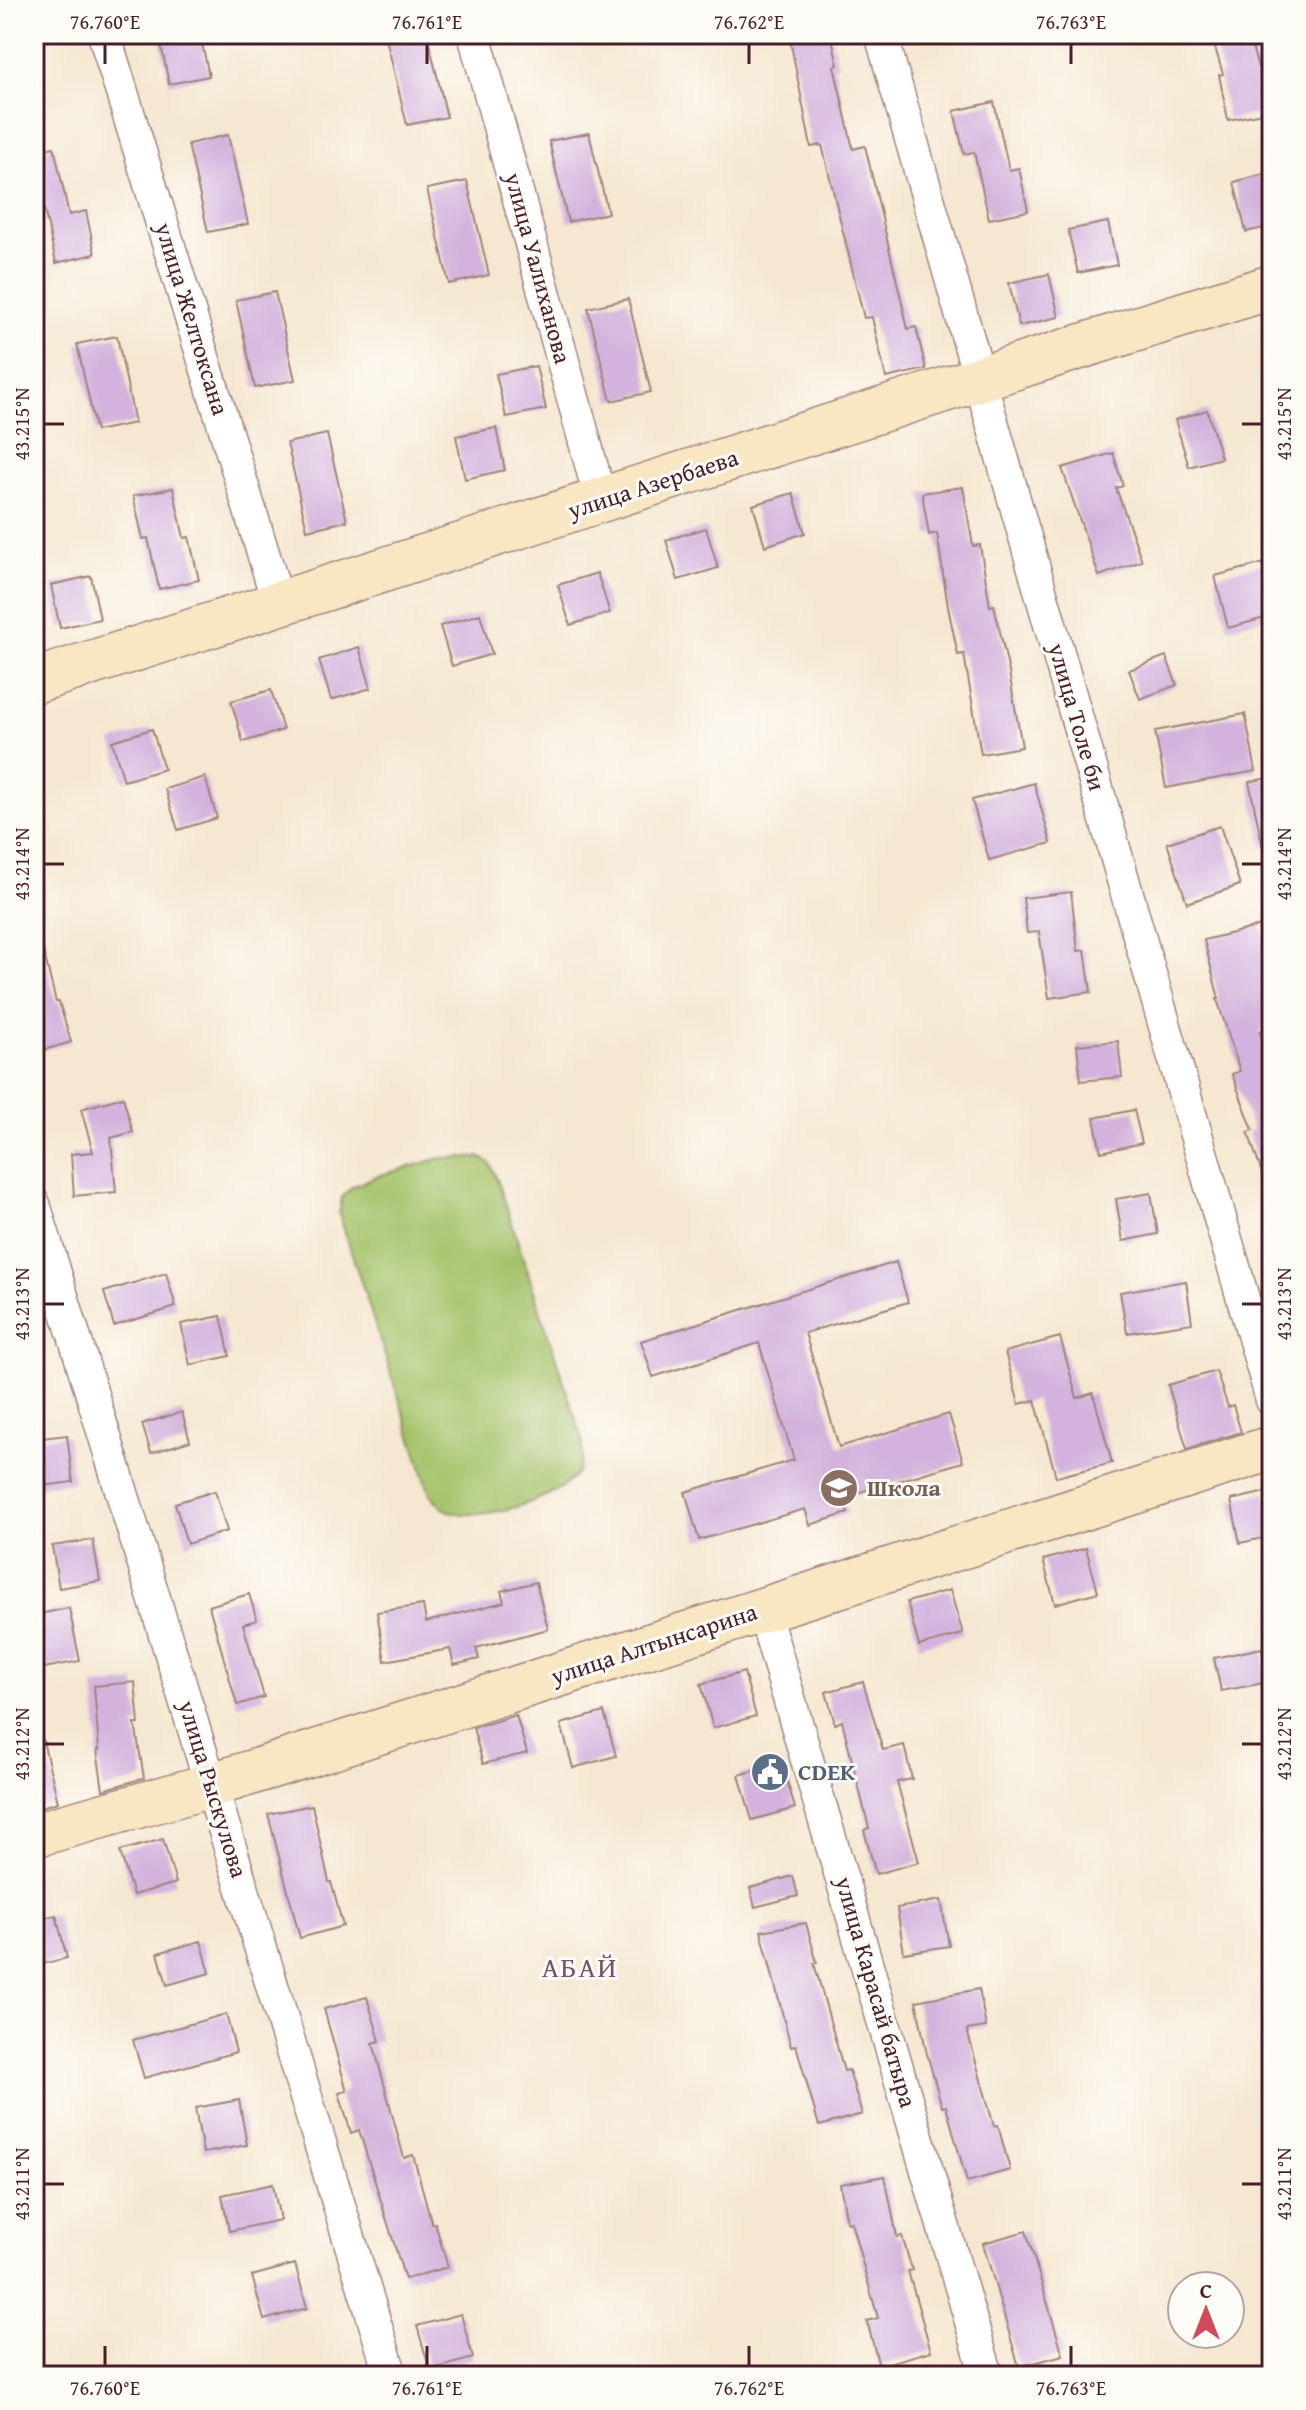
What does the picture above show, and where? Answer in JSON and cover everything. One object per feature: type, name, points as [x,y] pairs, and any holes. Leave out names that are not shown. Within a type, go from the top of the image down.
[{"type":"street","name":"улица Желтоксана","points":[[104,34],[279,605]]},
{"type":"street","name":"улица Уалиханова","points":[[474,34],[601,501]]},
{"type":"street","name":"улица Толе би","points":[[881,34],[1272,1400]]},
{"type":"street","name":"улица Азербаева","points":[[34,681],[279,605],[980,377],[1272,287]]},
{"type":"street","name":"улица Рыскулова","points":[[34,1204],[391,2376]]},
{"type":"street","name":"улица Алтынсарина","points":[[34,1835],[212,1785],[1272,1448]]},
{"type":"street","name":"улица Карасай батыра","points":[[763,1609],[987,2376]]},
{"type":"green space","points":[[479,1157],[490,1163],[500,1187],[583,1446],[579,1469],[563,1486],[531,1502],[473,1514],[443,1508],[430,1494],[339,1214],[342,1197],[352,1187],[374,1177],[441,1158]]},
{"type":"building","points":[[159,34],[200,34],[209,76],[169,84]]},
{"type":"building","points":[[385,34],[427,34],[447,117],[407,125]]},
{"type":"building","points":[[789,34],[831,34],[838,65],[834,66],[853,149],[865,146],[908,329],[916,327],[926,369],[886,378],[872,317],[864,318],[822,145],[811,147]]},
{"type":"building","points":[[1211,34],[1248,34],[1258,67],[1272,64],[1272,111],[1228,120],[1219,75],[1223,74]]},
{"type":"building","points":[[994,102],[1009,170],[1019,168],[1028,211],[989,219],[974,152],[964,154],[954,111]]},
{"type":"building","points":[[589,133],[608,213],[568,222],[549,141]]},
{"type":"building","points":[[228,135],[248,224],[208,232],[188,144]]},
{"type":"building","points":[[54,147],[69,215],[86,211],[95,254],[56,263],[41,195],[34,197],[34,152]]},
{"type":"building","points":[[1272,172],[1272,226],[1246,232],[1234,182]]},
{"type":"building","points":[[467,181],[489,275],[449,284],[427,189]]},
{"type":"building","points":[[1108,222],[1117,265],[1078,273],[1068,230]]},
{"type":"building","points":[[1049,274],[1059,317],[1019,326],[1009,283]]},
{"type":"building","points":[[275,292],[295,380],[255,388],[236,300]]},
{"type":"building","points":[[628,299],[651,392],[611,401],[588,308]]},
{"type":"building","points":[[117,336],[135,423],[96,431],[77,344]]},
{"type":"building","points":[[536,366],[546,409],[506,417],[496,374]]},
{"type":"building","points":[[1207,410],[1221,458],[1189,467],[1175,420]]},
{"type":"building","points":[[496,428],[505,470],[465,479],[456,436]]},
{"type":"building","points":[[327,434],[347,521],[307,530],[287,443]]},
{"type":"building","points":[[1113,453],[1123,486],[1116,488],[1142,561],[1099,576],[1062,468]]},
{"type":"building","points":[[963,487],[973,546],[980,545],[990,606],[994,605],[1022,747],[981,754],[964,654],[958,655],[948,607],[937,533],[929,535],[922,493]]},
{"type":"building","points":[[173,488],[184,538],[189,537],[199,580],[159,589],[148,538],[143,539],[133,496]]},
{"type":"building","points":[[793,493],[805,533],[765,546],[753,505]]},
{"type":"building","points":[[706,528],[718,568],[678,580],[666,540]]},
{"type":"building","points":[[1272,561],[1272,616],[1228,628],[1215,576]]},
{"type":"building","points":[[597,573],[610,613],[570,625],[558,585]]},
{"type":"building","points":[[91,576],[100,619],[60,628],[51,585]]},
{"type":"building","points":[[480,614],[492,654],[452,666],[440,626]]},
{"type":"building","points":[[359,647],[371,688],[331,700],[319,660]]},
{"type":"building","points":[[1166,656],[1177,685],[1140,699],[1129,670]]},
{"type":"building","points":[[271,690],[283,730],[243,742],[231,701]]},
{"type":"building","points":[[1245,714],[1256,771],[1166,788],[1155,731]]},
{"type":"building","points":[[152,729],[164,769],[124,781],[112,741]]},
{"type":"building","points":[[205,777],[217,818],[178,830],[165,789]]},
{"type":"building","points":[[1272,777],[1272,846],[1263,847],[1249,782]]},
{"type":"building","points":[[1034,783],[1051,843],[989,860],[972,800]]},
{"type":"building","points":[[1220,826],[1240,885],[1187,903],[1167,843]]},
{"type":"building","points":[[1071,892],[1078,951],[1085,950],[1091,992],[1049,998],[1039,932],[1027,933],[1023,898]]},
{"type":"building","points":[[1261,926],[1272,970],[1272,1027],[1259,1031],[1272,1065],[1272,1190],[1268,1191],[1248,1132],[1253,1130],[1232,1074],[1240,1071],[1217,999],[1204,940]]},
{"type":"building","points":[[42,945],[56,1002],[59,1002],[71,1042],[34,1053],[34,946]]},
{"type":"building","points":[[1118,1041],[1122,1077],[1081,1081],[1077,1045]]},
{"type":"building","points":[[123,1097],[133,1132],[111,1138],[116,1192],[74,1196],[71,1154],[93,1152],[81,1109]]},
{"type":"building","points":[[1134,1110],[1142,1143],[1101,1152],[1094,1118]]},
{"type":"building","points":[[1151,1193],[1158,1234],[1123,1241],[1116,1199]]},
{"type":"building","points":[[896,1262],[908,1302],[805,1333],[839,1447],[949,1414],[963,1462],[843,1497],[848,1513],[810,1525],[805,1509],[699,1540],[685,1492],[794,1460],[759,1343],[653,1377],[641,1341]]},
{"type":"building","points":[[166,1273],[176,1307],[114,1326],[104,1292]]},
{"type":"building","points":[[1186,1281],[1192,1323],[1127,1333],[1120,1292]]},
{"type":"building","points":[[221,1316],[230,1356],[190,1365],[181,1324]]},
{"type":"building","points":[[1060,1337],[1077,1398],[1093,1393],[1112,1463],[1056,1477],[1035,1400],[1019,1404],[1005,1352]]},
{"type":"building","points":[[1216,1371],[1228,1407],[1233,1405],[1241,1432],[1187,1449],[1168,1385]]},
{"type":"building","points":[[182,1412],[190,1441],[151,1453],[142,1424]]},
{"type":"building","points":[[67,1435],[73,1482],[34,1487],[34,1439]]},
{"type":"building","points":[[215,1491],[227,1531],[187,1544],[175,1503]]},
{"type":"building","points":[[1266,1492],[1272,1536],[1240,1543],[1231,1500]]},
{"type":"building","points":[[93,1540],[100,1581],[59,1588],[52,1546]]},
{"type":"building","points":[[1086,1548],[1098,1592],[1055,1604],[1043,1560]]},
{"type":"building","points":[[536,1582],[548,1629],[476,1648],[479,1659],[454,1665],[450,1649],[385,1661],[377,1612],[423,1605],[426,1622],[504,1602],[501,1591]]},
{"type":"building","points":[[950,1590],[963,1634],[919,1646],[907,1602]]},
{"type":"building","points":[[249,1594],[257,1620],[243,1624],[264,1697],[237,1705],[209,1606]]},
{"type":"building","points":[[69,1608],[80,1661],[34,1670],[34,1615]]},
{"type":"building","points":[[1262,1648],[1269,1682],[1221,1691],[1214,1658]]},
{"type":"building","points":[[744,1672],[756,1716],[713,1728],[701,1684]]},
{"type":"building","points":[[135,1682],[139,1724],[135,1724],[144,1778],[103,1790],[97,1750],[94,1686]]},
{"type":"building","points":[[863,1682],[883,1750],[904,1745],[912,1779],[897,1782],[919,1862],[876,1874],[864,1830],[869,1828],[842,1721],[835,1724],[826,1692]]},
{"type":"building","points":[[604,1712],[616,1756],[573,1768],[561,1724]]},
{"type":"building","points":[[516,1715],[527,1753],[483,1764],[473,1728]]},
{"type":"building","points":[[42,1737],[58,1802],[34,1809],[34,1738]]},
{"type":"building","points":[[782,1763],[795,1808],[752,1820],[739,1775]]},
{"type":"building","points":[[312,1805],[329,1882],[343,1926],[300,1938],[268,1814]]},
{"type":"building","points":[[163,1839],[176,1883],[133,1895],[120,1851]]},
{"type":"building","points":[[793,1876],[798,1896],[755,1907],[750,1888]]},
{"type":"building","points":[[941,1900],[949,1946],[904,1953],[897,1908]]},
{"type":"building","points":[[56,1915],[67,1958],[34,1966],[34,1920]]},
{"type":"building","points":[[806,1923],[844,2071],[849,2070],[862,2114],[819,2126],[796,2045],[791,2047],[761,1931]]},
{"type":"building","points":[[201,1941],[210,1973],[167,1985],[158,1953]]},
{"type":"building","points":[[979,1989],[986,2027],[967,2030],[1010,2170],[967,2182],[946,2106],[942,2107],[916,2001]]},
{"type":"building","points":[[367,1997],[380,2041],[373,2043],[404,2158],[413,2155],[432,2224],[435,2223],[448,2267],[405,2279],[359,2130],[351,2133],[339,2093],[347,2091],[324,2009]]},
{"type":"building","points":[[226,2014],[236,2052],[144,2078],[133,2040]]},
{"type":"building","points":[[239,2100],[247,2145],[203,2153],[195,2108]]},
{"type":"building","points":[[885,2176],[897,2237],[902,2236],[912,2270],[908,2271],[931,2351],[879,2366],[867,2321],[878,2318],[851,2222],[847,2223],[840,2184]]},
{"type":"building","points":[[273,2184],[280,2220],[229,2231],[222,2195]]},
{"type":"building","points":[[1026,2231],[1063,2355],[1019,2367],[983,2243]]},
{"type":"building","points":[[295,2264],[307,2308],[264,2320],[252,2276]]},
{"type":"building","points":[[461,2314],[473,2358],[430,2370],[417,2326]]},
{"type":"place","name":"Школа","points":[[839,1488]]},
{"type":"place","name":"CDEK","points":[[770,1772]]},
{"type":"district","name":"АБАЙ","points":[[580,1967]]}]
